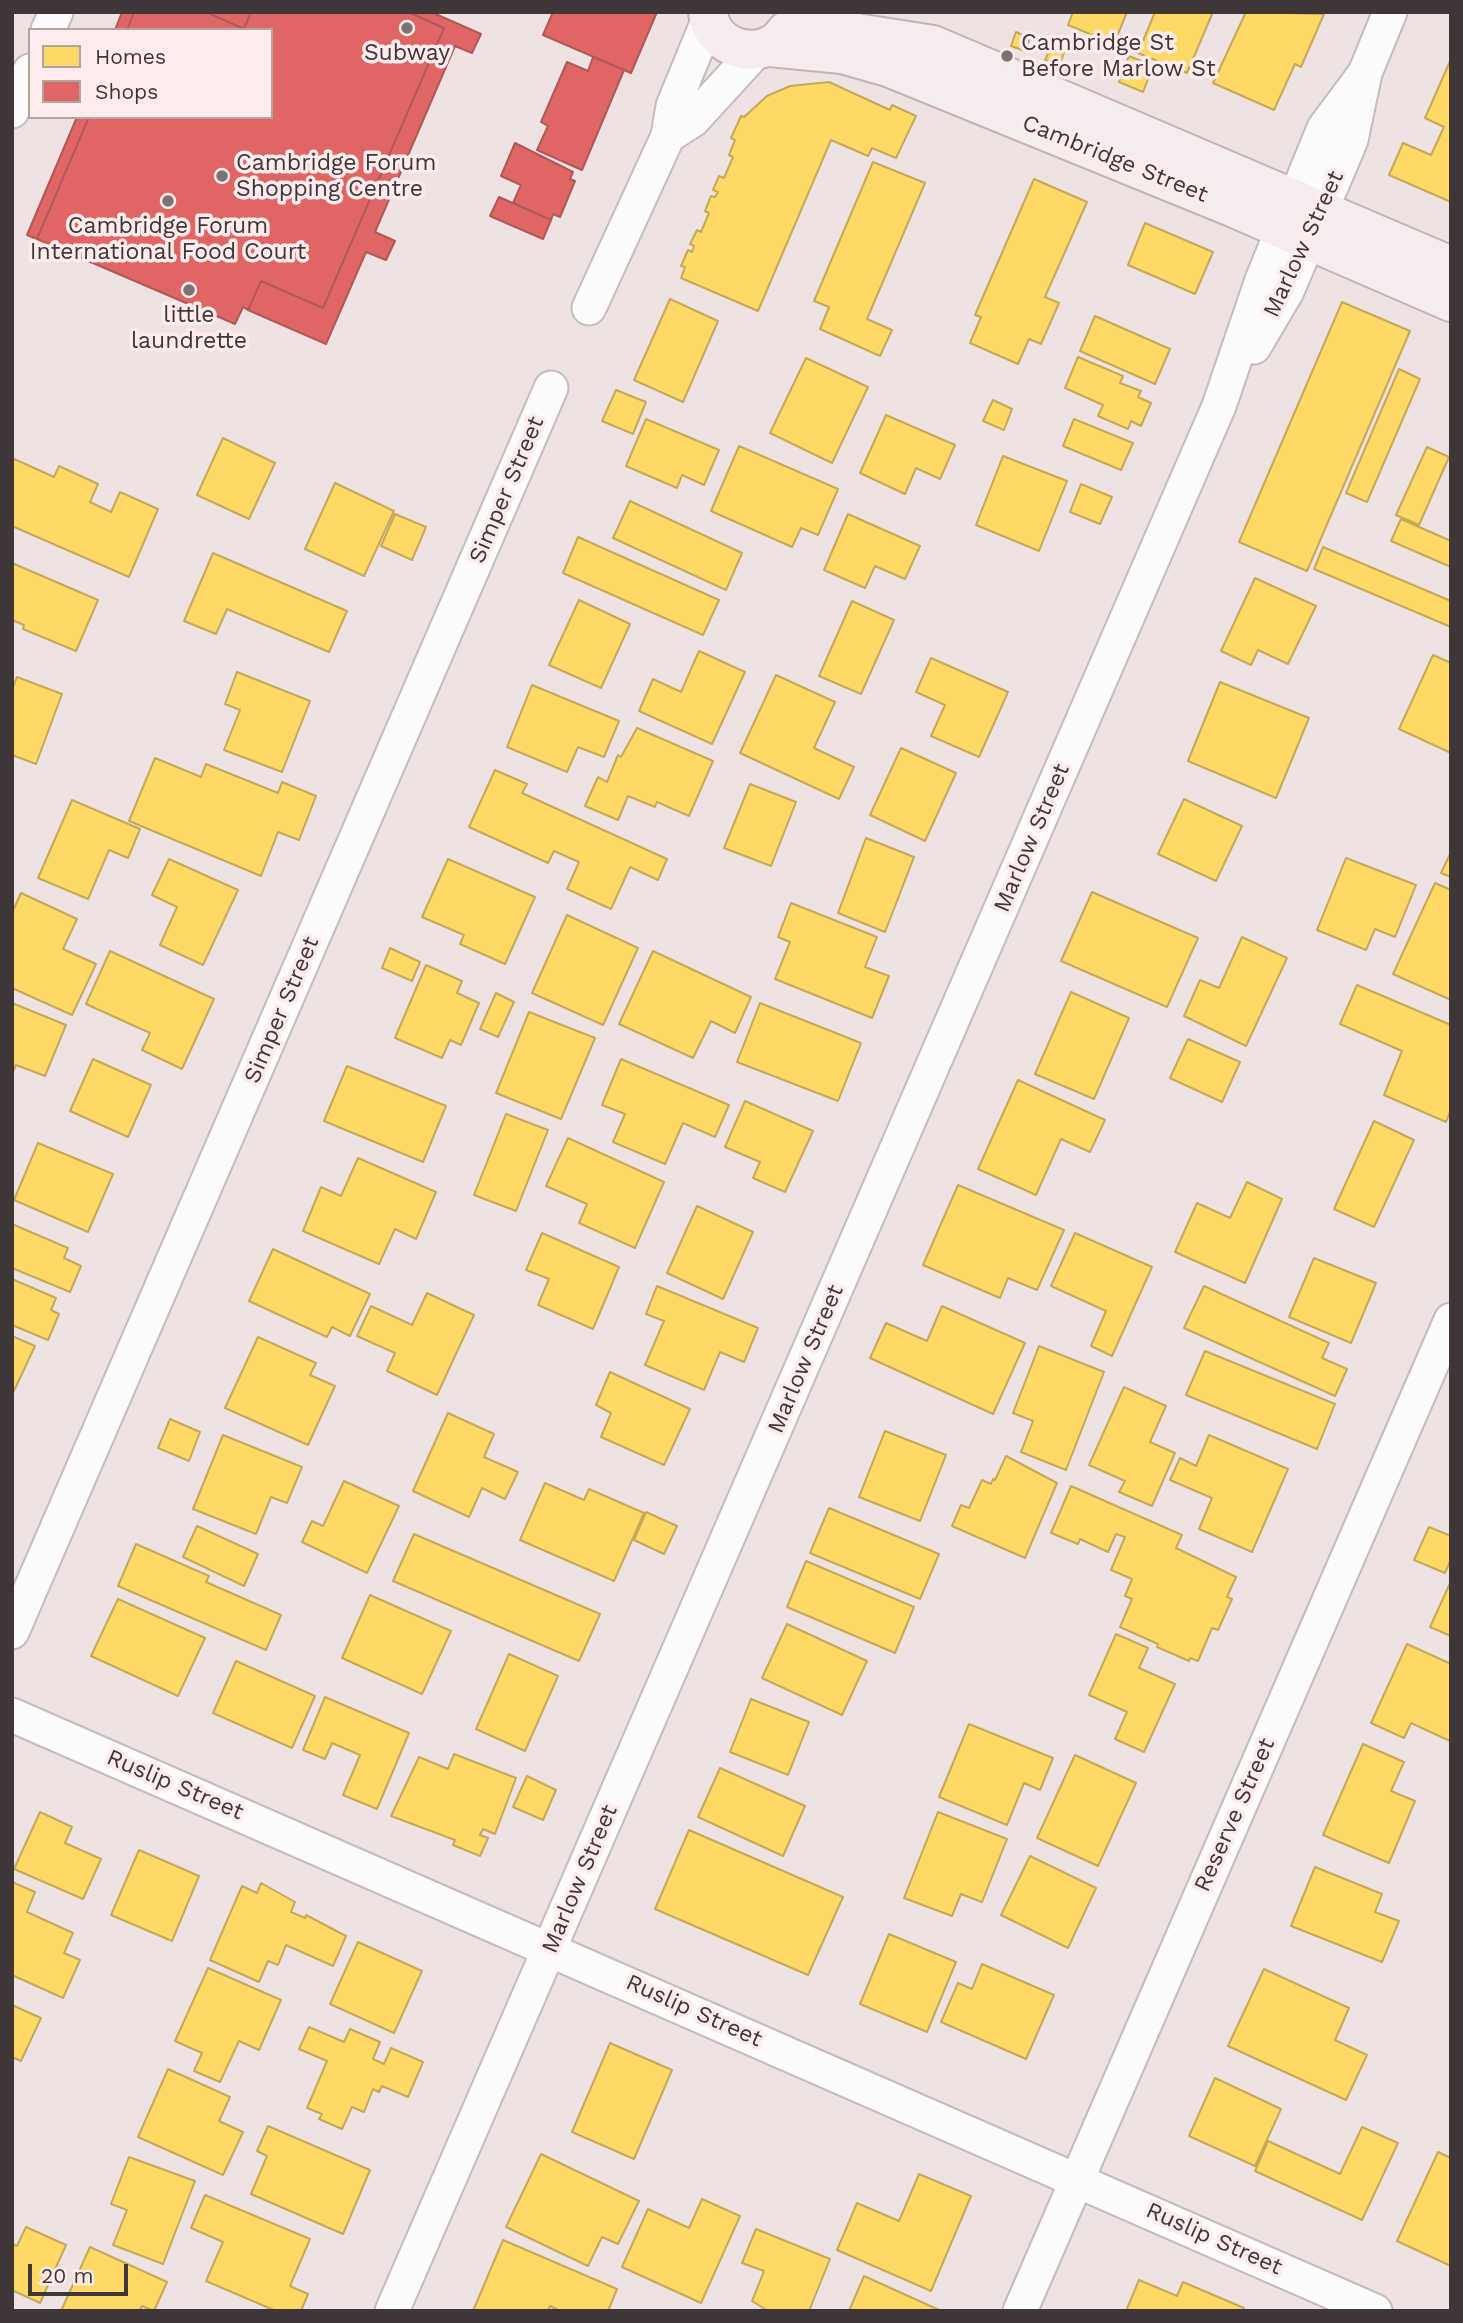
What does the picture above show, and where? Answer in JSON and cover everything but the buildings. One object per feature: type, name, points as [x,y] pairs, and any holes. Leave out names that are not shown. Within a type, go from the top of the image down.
[{"type":"main road","points":[[763,49],[782,37],[792,12]]},
{"type":"main road","name":"Cambridge Street","points":[[801,12],[858,33],[933,45],[1302,219],[1451,302]]},
{"type":"main road","name":"Cambridge Street","points":[[708,17],[719,38],[736,49],[842,54],[888,67],[1302,219],[1451,266]]},
{"type":"street","name":"Marlow Street","points":[[392,2311],[1219,406],[1287,291],[1324,128],[1365,73],[1390,12]]},
{"type":"street","points":[[589,308],[668,136],[673,106],[708,17]]},
{"type":"street","points":[[668,136],[693,120],[763,49]]},
{"type":"street","points":[[12,111],[28,75]]},
{"type":"street","name":"Simper Street","points":[[12,1632],[551,388]]},
{"type":"street","name":"Reserve Street","points":[[1020,2311],[1451,1320]]},
{"type":"street","name":"Ruslip Street","points":[[12,1715],[1376,2311]]},
{"type":"place","name":"Subway","points":[[407,28]]},
{"type":"place","name":"Cambridge St Before Marlow St","points":[[1007,56]]},
{"type":"place","name":"Cambridge Forum Shopping Centre","points":[[222,176]]},
{"type":"place","name":"Cambridge Forum International Food Court","points":[[168,201]]},
{"type":"place","name":"little laundrette","points":[[189,290]]}]
